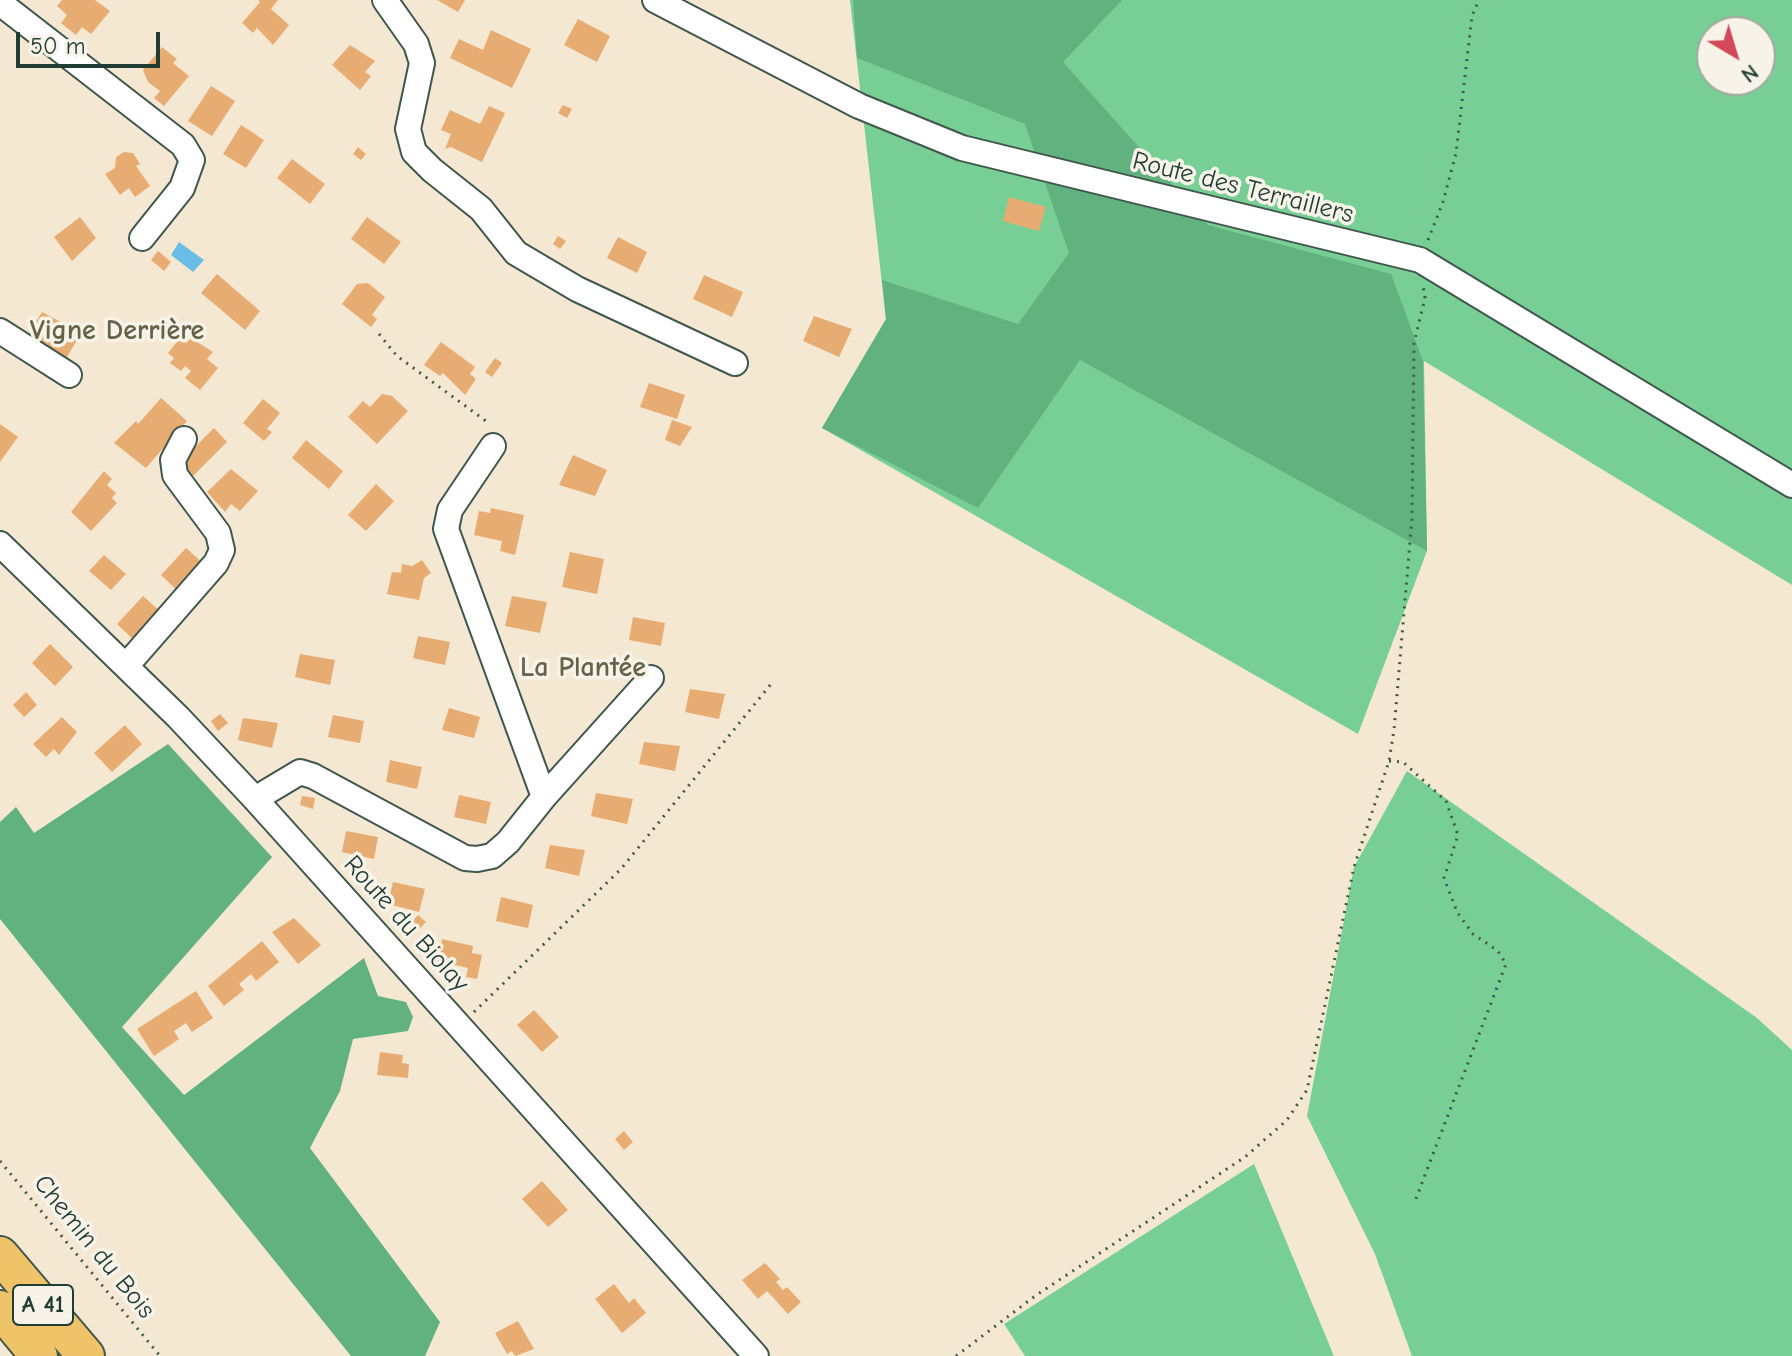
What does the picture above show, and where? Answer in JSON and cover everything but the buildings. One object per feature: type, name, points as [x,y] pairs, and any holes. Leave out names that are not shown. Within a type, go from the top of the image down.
[{"type":"highway","name":"A 41","points":[[0,1255],[86,1356]]},
{"type":"highway","name":"A 41","points":[[0,1309],[39,1356]]},
{"type":"street","points":[[385,0],[416,44],[422,63],[408,129],[414,152],[481,209],[516,253],[577,289],[735,363]]},
{"type":"street","name":"Route des Terraillers","points":[[655,0],[859,106],[962,148],[1420,260],[1792,485]]},
{"type":"street","points":[[0,3],[183,145],[192,160],[182,188],[142,238]]},
{"type":"street","points":[[0,331],[69,375]]},
{"type":"street","points":[[126,666],[216,563],[222,550],[218,533],[175,475],[173,460],[184,439]]},
{"type":"street","points":[[493,446],[450,510],[446,529],[544,797]]},
{"type":"street","name":"Route du Biolay","points":[[0,544],[126,666],[255,799],[756,1356]]},
{"type":"street","points":[[255,799],[300,772],[313,776],[465,858],[492,856],[651,678]]},
{"type":"path","points":[[956,1356],[1035,1296],[1245,1157],[1287,1120],[1307,1090],[1354,867],[1389,761],[1400,685],[1412,518],[1412,372],[1414,343],[1425,298],[1420,260],[1443,202],[1456,153],[1472,16],[1479,0]]},
{"type":"path","points":[[379,334],[397,356],[493,427],[493,446]]},
{"type":"path","points":[[460,1026],[621,869],[771,684]]},
{"type":"path","points":[[1389,761],[1403,762],[1446,801],[1458,835],[1444,878],[1457,912],[1473,934],[1498,951],[1506,964],[1415,1201]]},
{"type":"path","name":"Chemin du Bois","points":[[0,1161],[160,1356]]},
{"type":"green space","points":[[850,0],[1792,0],[1792,585],[1424,361],[1427,551],[1358,734],[822,428],[886,319]]},
{"type":"green space","points":[[853,0],[1122,0],[1063,62],[1208,225],[1391,274],[1423,361],[1427,551],[1080,360],[978,508],[822,428],[886,319],[882,280],[1018,324],[1069,253],[1025,124],[857,58]]},
{"type":"green space","points":[[168,744],[272,857],[122,1027],[184,1095],[364,958],[378,996],[406,1002],[413,1017],[408,1031],[353,1039],[340,1091],[310,1148],[440,1322],[425,1356],[351,1356],[0,919],[0,822],[16,807],[34,833]]},
{"type":"green space","points":[[1407,771],[1757,1018],[1792,1050],[1792,1356],[1412,1356],[1375,1254],[1307,1116],[1354,867]]},
{"type":"green space","points":[[1254,1164],[1334,1356],[1025,1356],[1004,1324]]},
{"type":"water","points":[[179,242],[204,260],[193,272],[171,255]]},
{"type":"district","name":"Vigne Derrière","points":[[117,331]]},
{"type":"district","name":"La Plantée","points":[[583,668]]}]
